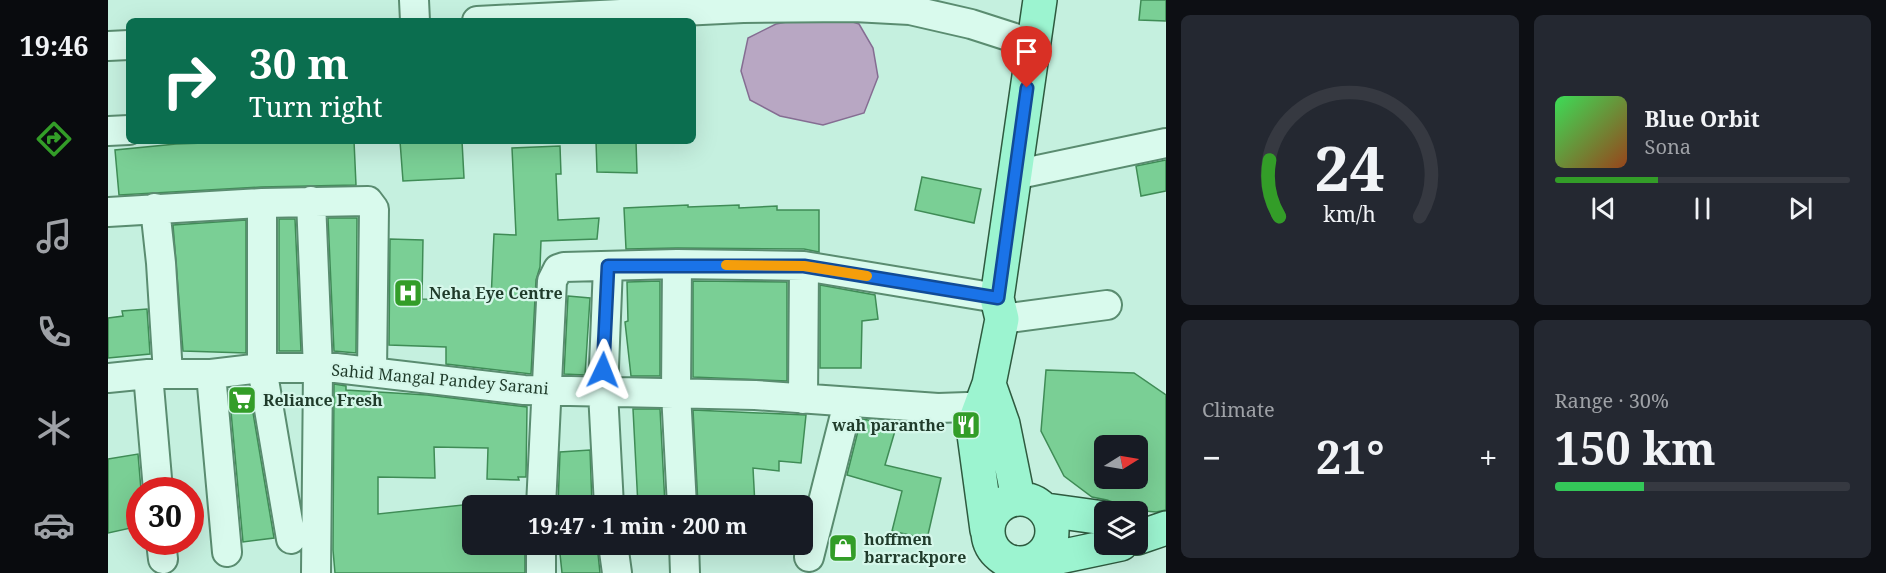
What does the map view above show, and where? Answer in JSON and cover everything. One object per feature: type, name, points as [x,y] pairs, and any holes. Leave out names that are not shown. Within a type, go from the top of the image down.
[{"type":"main road","points":[[1040,0],[1014,175],[989,399],[973,428],[987,530],[991,546],[1001,558],[1017,567],[1094,550]]},
{"type":"main road","points":[[989,399],[1003,424],[1032,504],[1053,524],[1052,541],[1045,554],[1017,567]]},
{"type":"main road","points":[[987,530],[992,515],[1003,503],[1032,504],[1094,516]]},
{"type":"street","points":[[414,0],[415,18]]},
{"type":"street","points":[[522,18],[627,11],[854,7],[910,10],[971,24],[1033,44]]},
{"type":"street","points":[[108,46],[126,45]]},
{"type":"street","points":[[108,131],[126,130]]},
{"type":"street","points":[[1014,175],[1166,143]]},
{"type":"street","points":[[311,201],[318,369],[316,573]]},
{"type":"street","points":[[108,212],[262,203],[368,201],[374,206],[372,372]]},
{"type":"street","points":[[262,203],[262,368],[291,539]]},
{"type":"street","points":[[155,208],[161,263],[158,477]]},
{"type":"street","points":[[542,495],[552,281],[555,273],[564,267],[677,264],[804,266],[1000,308],[1107,305]]},
{"type":"street","points":[[677,264],[676,393],[681,495]]},
{"type":"street","points":[[608,266],[603,392],[608,495]]},
{"type":"street","points":[[803,399],[804,266]]},
{"type":"street","name":"Sahid Mangal Pandey Sarani","points":[[108,378],[158,374],[211,374],[262,368],[336,368],[524,390],[755,394],[938,408],[989,399]]},
{"type":"street","points":[[211,374],[227,552]]},
{"type":"street","points":[[809,557],[846,411],[844,402]]},
{"type":"street","points":[[541,555],[541,573]]},
{"type":"street","points":[[615,555],[616,573]]},
{"type":"street","points":[[684,555],[685,573]]},
{"type":"shaded area","points":[[828,14],[859,24],[873,48],[878,77],[864,113],[823,125],[780,116],[750,100],[741,71],[748,38],[776,24]]},
{"type":"building","points":[[1141,0],[1166,0],[1166,21],[1139,20]]},
{"type":"building","points":[[176,144],[354,144],[356,185],[261,187],[119,195],[115,150]]},
{"type":"building","points":[[400,144],[462,144],[464,178],[403,181]]},
{"type":"building","points":[[596,144],[636,144],[637,173],[597,172]]},
{"type":"building","points":[[560,146],[561,174],[556,174],[558,220],[599,218],[597,239],[541,241],[540,267],[536,280],[531,374],[446,364],[446,347],[389,345],[390,239],[423,240],[422,299],[491,300],[494,234],[516,235],[512,148]]},
{"type":"building","points":[[1166,160],[1166,191],[1141,196],[1136,166]]},
{"type":"building","points":[[922,177],[981,189],[974,223],[915,210]]},
{"type":"building","points":[[688,205],[688,207],[739,205],[739,208],[777,206],[777,210],[819,210],[819,252],[804,249],[626,249],[624,208]]},
{"type":"building","points":[[328,218],[357,218],[356,353],[334,351]]},
{"type":"building","points":[[279,219],[295,219],[301,351],[279,351]]},
{"type":"building","points":[[246,220],[246,353],[183,351],[173,225]]},
{"type":"building","points":[[660,281],[660,376],[631,376],[625,322],[628,321],[627,282]]},
{"type":"building","points":[[693,281],[787,282],[787,381],[693,377]]},
{"type":"building","points":[[820,285],[875,295],[878,319],[862,321],[861,368],[820,368]]},
{"type":"building","points":[[568,296],[590,298],[585,375],[564,374]]},
{"type":"building","points":[[147,309],[150,354],[108,358],[108,318],[123,316],[122,311]]},
{"type":"building","points":[[1046,370],[1134,373],[1166,395],[1166,510],[1148,511],[1148,501],[1110,501],[1092,497],[1064,476],[1041,431]]},
{"type":"building","points":[[334,384],[346,386],[346,390],[427,395],[527,407],[526,477],[518,477],[519,480],[487,479],[488,448],[434,447],[435,478],[378,477],[378,514],[462,505],[462,555],[525,555],[525,573],[335,573],[333,550]]},
{"type":"building","points":[[249,389],[274,538],[243,542],[229,390]]},
{"type":"building","points":[[633,409],[660,409],[664,495],[637,495]]},
{"type":"building","points":[[693,410],[806,415],[801,463],[779,461],[779,471],[753,468],[754,495],[697,495]]},
{"type":"building","points":[[861,419],[897,424],[885,465],[941,478],[927,539],[892,531],[902,491],[847,475]]},
{"type":"building","points":[[590,450],[592,495],[558,495],[560,452]]},
{"type":"building","points":[[138,454],[140,477],[126,477],[126,529],[108,533],[108,459]]},
{"type":"building","points":[[560,555],[598,555],[600,573],[562,573]]},
{"type":"slow traffic","points":[[726,265],[804,266],[867,276]]},
{"type":"place","name":"Neha Eye Centre","points":[[408,293]]},
{"type":"place","name":"Reliance Fresh","points":[[242,400]]},
{"type":"place","name":"wah paranthe","points":[[966,425]]},
{"type":"place","name":"hoffmen barrackpore","points":[[843,548]]},
{"type":"route","points":[[603,370],[608,266],[677,264],[804,266],[998,298],[1027,88]]}]
